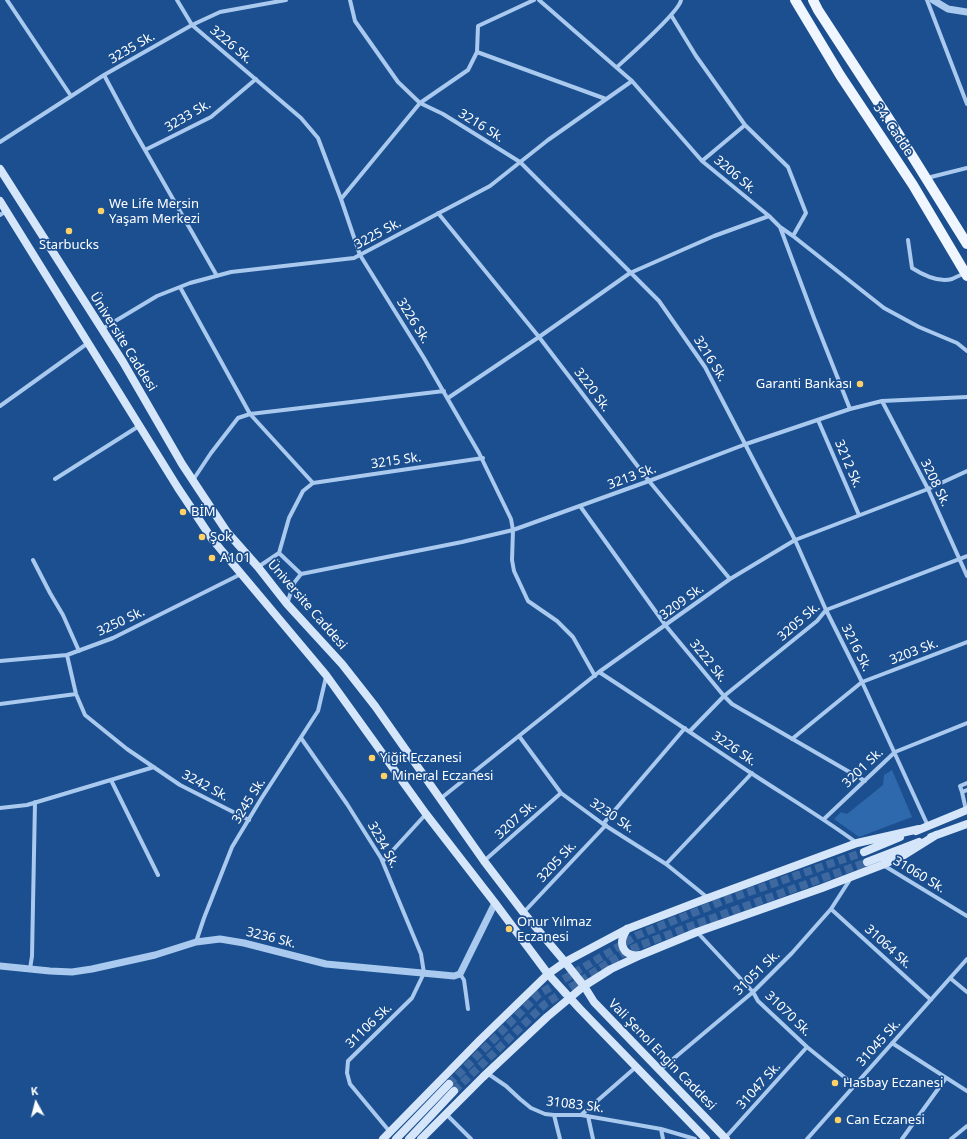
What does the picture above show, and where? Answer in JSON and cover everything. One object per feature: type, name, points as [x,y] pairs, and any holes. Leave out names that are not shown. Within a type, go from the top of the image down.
[{"type":"main road","name":"34. Cadde","points":[[795,0],[840,75],[913,185],[966,275]]},
{"type":"main road","name":"34. Cadde","points":[[813,0],[967,244]]},
{"type":"main road","name":"Üniversite Caddesi","points":[[0,169],[123,362],[182,464],[227,532],[258,567],[287,604],[342,664],[375,706],[484,862],[565,962]]},
{"type":"main road","points":[[0,201],[3,213],[88,343],[178,488],[212,539],[326,675],[426,814],[548,974]]},
{"type":"main road","points":[[864,852],[966,810]]},
{"type":"main road","points":[[867,862],[966,825]]},
{"type":"main road","points":[[383,1139],[480,1040],[548,974],[565,962],[626,929],[708,898],[857,843],[919,829]]},
{"type":"main road","points":[[421,1139],[487,1073],[547,1017],[584,986],[611,969],[697,932],[882,865],[904,855],[936,835]]},
{"type":"main road","points":[[626,929],[622,941],[625,951],[631,955],[641,955]]},
{"type":"main road","name":"Vali Şenol Engin Caddesi","points":[[565,962],[584,986],[594,1002],[726,1138]]},
{"type":"main road","name":"Vali Şenol Engin Caddesi","points":[[548,974],[706,1139]]},
{"type":"main road","points":[[396,1139],[452,1088],[409,1139]]},
{"type":"street","points":[[7,0],[71,96]]},
{"type":"street","name":"3226 Sk.","points":[[177,0],[192,25],[301,118],[318,138],[360,254],[483,458],[511,519],[513,530],[512,560],[514,571],[528,601],[557,621],[573,637],[595,676]]},
{"type":"street","points":[[254,0],[256,6]]},
{"type":"street","name":"3235 Sk.","points":[[0,142],[104,75],[192,25],[220,12],[286,0]]},
{"type":"street","name":"3216 Sk.","points":[[350,0],[355,21],[398,82],[420,103],[443,114],[520,162],[658,301],[706,367],[795,540],[826,610],[862,682],[928,826]]},
{"type":"street","points":[[341,199],[420,103],[468,70],[477,52],[478,26],[534,0]]},
{"type":"street","name":"3206 Sk.","points":[[539,0],[632,81],[702,161],[769,216],[780,227],[850,409]]},
{"type":"street","points":[[617,68],[671,15],[681,4],[681,0]]},
{"type":"street","points":[[927,0],[967,104]]},
{"type":"street","points":[[933,0],[948,9],[967,12]]},
{"type":"street","points":[[671,15],[696,56],[745,125],[788,167],[806,213],[793,236]]},
{"type":"street","points":[[477,52],[606,99]]},
{"type":"street","points":[[104,75],[217,276]]},
{"type":"street","name":"3233 Sk.","points":[[145,150],[211,117],[256,79]]},
{"type":"street","name":"3225 Sk.","points":[[102,330],[158,296],[190,283],[231,272],[354,258],[490,186],[548,140],[632,81]]},
{"type":"street","points":[[702,161],[745,125]]},
{"type":"street","points":[[926,178],[967,168]]},
{"type":"street","name":"3220 Sk.","points":[[438,213],[539,337],[649,481],[730,579]]},
{"type":"street","points":[[448,398],[539,337],[630,273],[714,236],[769,216]]},
{"type":"street","points":[[780,227],[884,308],[919,327],[957,343],[967,350]]},
{"type":"street","points":[[908,240],[912,268],[934,279],[951,279],[966,275]]},
{"type":"street","points":[[180,287],[250,414],[313,483],[303,491],[289,518],[279,553],[258,567]]},
{"type":"street","points":[[0,406],[88,343]]},
{"type":"street","points":[[193,480],[210,453],[238,418],[250,414],[444,391]]},
{"type":"street","name":"3213 Sk.","points":[[301,574],[462,542],[513,530],[746,444],[850,409],[882,401],[967,397]]},
{"type":"street","name":"3208 Sk.","points":[[882,401],[928,489],[967,576]]},
{"type":"street","name":"3212 Sk.","points":[[818,420],[859,516]]},
{"type":"street","points":[[55,479],[139,426]]},
{"type":"street","name":"3215 Sk.","points":[[313,483],[483,458]]},
{"type":"street","name":"3209 Sk.","points":[[440,800],[599,672],[666,626],[730,579],[795,540],[928,489],[967,471]]},
{"type":"street","name":"3222 Sk.","points":[[580,506],[666,626],[732,704],[865,781]]},
{"type":"street","points":[[279,553],[301,574],[294,583],[287,604]]},
{"type":"street","name":"3205 Sk.","points":[[690,732],[724,696],[817,621],[826,610],[967,556]]},
{"type":"street","points":[[33,560],[63,615],[79,651]]},
{"type":"street","name":"3250 Sk.","points":[[0,661],[67,655],[79,651],[112,638],[241,574]]},
{"type":"street","name":"3203 Sk.","points":[[792,739],[862,682],[967,642]]},
{"type":"street","name":"3242 Sk.","points":[[67,655],[76,694],[85,715],[127,749],[180,785],[249,820]]},
{"type":"street","name":"3226 Sk.","points":[[599,672],[824,819],[857,843]]},
{"type":"street","name":"3245 Sk.","points":[[196,942],[232,848],[318,711],[326,675]]},
{"type":"street","points":[[0,704],[76,694]]},
{"type":"street","name":"3201 Sk.","points":[[824,819],[895,752],[967,723]]},
{"type":"street","name":"3205 Sk.","points":[[523,912],[605,824],[686,728]]},
{"type":"street","name":"3230 Sk.","points":[[519,736],[561,793],[666,864],[708,898]]},
{"type":"street","name":"3234 Sk.","points":[[301,738],[347,804],[383,862],[421,954],[424,973]]},
{"type":"street","points":[[0,808],[27,805],[154,767]]},
{"type":"street","points":[[666,864],[752,773]]},
{"type":"street","points":[[112,780],[158,875]]},
{"type":"street","points":[[966,810],[960,786],[967,783]]},
{"type":"street","points":[[962,792],[967,790]]},
{"type":"street","name":"3207 Sk.","points":[[484,862],[561,793]]},
{"type":"street","points":[[30,969],[32,956],[35,802]]},
{"type":"street","points":[[383,862],[426,814]]},
{"type":"street","name":"31060 Sk.","points":[[882,865],[967,916]]},
{"type":"street","name":"31051 Sk.","points":[[660,1070],[753,992],[831,909],[853,876]]},
{"type":"street","points":[[468,1009],[464,980],[460,974],[495,903]]},
{"type":"street","name":"31064 Sk.","points":[[831,909],[931,1000]]},
{"type":"street","name":"31070 Sk.","points":[[697,932],[753,992],[758,1001],[808,1047],[854,1086]]},
{"type":"street","name":"3236 Sk.","points":[[0,966],[72,972],[155,955],[196,942],[220,939],[244,943],[326,964],[454,976],[460,974]]},
{"type":"street","name":"31045 Sk.","points":[[806,1139],[967,959]]},
{"type":"street","name":"31106 Sk.","points":[[390,1132],[350,1084],[347,1073],[348,1061],[412,998],[424,973]]},
{"type":"street","points":[[950,978],[967,992]]},
{"type":"street","points":[[892,1043],[967,1091]]},
{"type":"street","name":"31047 Sk.","points":[[726,1138],[808,1047]]},
{"type":"street","points":[[581,1115],[636,1066]]},
{"type":"street","name":"31083 Sk.","points":[[487,1073],[506,1086],[532,1108],[545,1114],[588,1116],[661,1129],[694,1139]]},
{"type":"street","points":[[902,1139],[946,1078]]},
{"type":"street","points":[[446,1114],[471,1139]]},
{"type":"street","points":[[554,1115],[560,1139]]},
{"type":"street","points":[[588,1116],[593,1139]]},
{"type":"street","points":[[951,1139],[967,1126]]},
{"type":"street","points":[[661,1129],[663,1139]]},
{"type":"shaded area","points":[[892,770],[912,817],[859,837],[834,819],[841,812],[847,814],[883,785],[884,775]]},
{"type":"tunnel","points":[[449,1084],[539,994],[638,935],[723,901],[864,852]]},
{"type":"tunnel","points":[[454,1091],[545,1004],[625,952],[699,923],[867,862]]},
{"type":"place","name":"We Life Mersin Yaşam Merkezi","points":[[101,211]]},
{"type":"place","name":"Starbucks","points":[[69,231]]},
{"type":"place","name":"Garanti Bankası","points":[[860,384]]},
{"type":"place","name":"BİM","points":[[183,512]]},
{"type":"place","name":"Şok","points":[[202,537]]},
{"type":"place","name":"A101","points":[[212,558]]},
{"type":"place","name":"Yiğit Eczanesi","points":[[372,758]]},
{"type":"place","name":"Mineral Eczanesi","points":[[384,776]]},
{"type":"place","name":"Onur Yılmaz Eczanesi","points":[[509,929]]},
{"type":"place","name":"Hasbay Eczanesi","points":[[835,1083]]},
{"type":"place","name":"Can Eczanesi","points":[[838,1120]]}]
